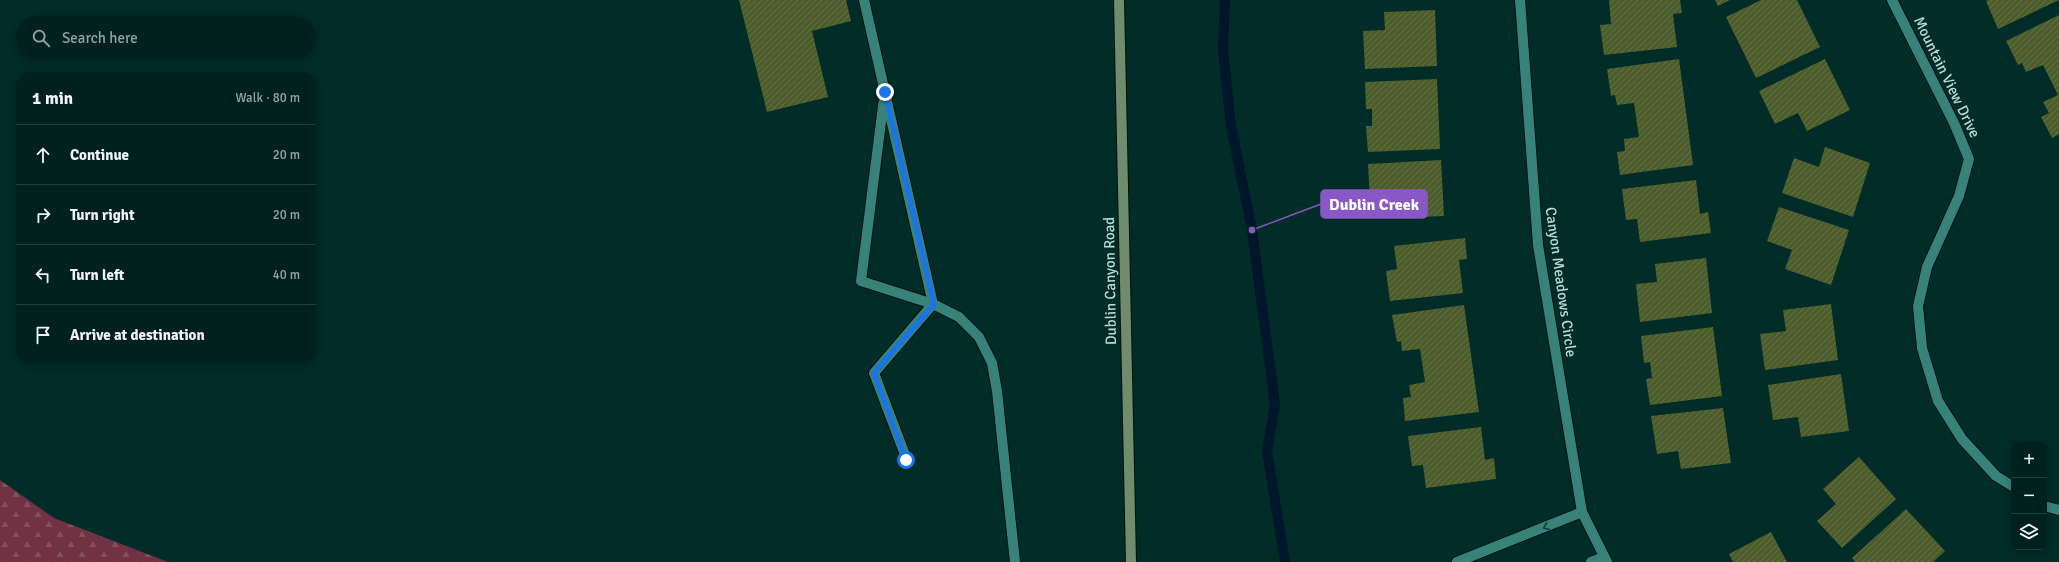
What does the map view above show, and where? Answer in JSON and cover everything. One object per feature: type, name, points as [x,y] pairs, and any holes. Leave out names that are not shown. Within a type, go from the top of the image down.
[{"type":"main road","name":"Dublin Canyon Road","points":[[1119,0],[1131,562]]},
{"type":"street","points":[[864,0],[934,304]]},
{"type":"street","name":"Canyon Meadows Circle","points":[[1520,0],[1538,245],[1582,512],[1605,560]]},
{"type":"street","name":"Mountain View Drive","points":[[1892,0],[1954,123],[1969,158],[1959,196],[1927,267],[1918,306],[1922,348],[1938,401],[1962,439],[1996,476],[2011,485]]},
{"type":"street","points":[[885,92],[861,281],[934,304],[959,317],[979,337],[992,363],[1015,562]]},
{"type":"street","points":[[906,460],[874,373],[934,304]]},
{"type":"street","points":[[2047,507],[2059,510]]},
{"type":"street","points":[[1457,562],[1582,512]]},
{"type":"street","points":[[1591,562],[1605,560]]},
{"type":"green space","points":[[0,480],[54,518],[168,562],[0,562]]},
{"type":"building","points":[[739,0],[846,0],[851,21],[812,31],[828,97],[767,112]]},
{"type":"building","points":[[1609,0],[1680,0],[1682,13],[1673,14],[1677,47],[1604,55],[1600,25],[1611,24]]},
{"type":"building","points":[[1715,0],[1730,0],[1718,6]]},
{"type":"building","points":[[1761,0],[1797,0],[1820,47],[1756,78],[1726,17]]},
{"type":"building","points":[[2059,0],[1998,29],[1986,1]]},
{"type":"building","points":[[1435,10],[1437,66],[1365,69],[1363,31],[1385,30],[1384,12]]},
{"type":"building","points":[[2059,15],[2059,134],[2052,138],[2041,117],[2049,113],[2043,102],[2058,95],[2043,65],[2026,72],[2022,63],[2018,65],[2006,41]]},
{"type":"building","points":[[1679,59],[1693,165],[1620,175],[1617,152],[1625,151],[1624,139],[1639,137],[1634,103],[1617,105],[1615,95],[1611,96],[1607,69]]},
{"type":"building","points":[[1825,59],[1850,110],[1807,131],[1798,113],[1775,124],[1759,91]]},
{"type":"building","points":[[1437,79],[1440,149],[1368,152],[1366,126],[1372,126],[1372,109],[1366,109],[1365,82]]},
{"type":"building","points":[[1825,147],[1870,163],[1853,217],[1782,193],[1794,158],[1819,167]]},
{"type":"building","points":[[1441,160],[1444,216],[1394,218],[1393,200],[1370,202],[1368,164]]},
{"type":"building","points":[[1696,180],[1700,214],[1708,212],[1711,233],[1640,242],[1637,219],[1626,220],[1622,189]]},
{"type":"building","points":[[1779,207],[1849,230],[1831,285],[1785,269],[1792,250],[1767,241]]},
{"type":"building","points":[[1465,238],[1467,259],[1459,260],[1463,293],[1390,301],[1386,271],[1397,269],[1394,246]]},
{"type":"building","points":[[1706,258],[1712,313],[1640,322],[1636,284],[1657,282],[1655,264]]},
{"type":"building","points":[[1831,304],[1838,360],[1765,370],[1760,334],[1786,331],[1783,310]]},
{"type":"building","points":[[1464,305],[1479,412],[1405,421],[1403,398],[1411,397],[1409,385],[1425,382],[1420,349],[1402,351],[1401,341],[1397,342],[1392,315]]},
{"type":"building","points":[[1713,327],[1722,396],[1650,405],[1646,379],[1652,378],[1650,362],[1644,363],[1641,336]]},
{"type":"building","points":[[1841,374],[1849,431],[1801,437],[1798,417],[1773,420],[1768,385]]},
{"type":"building","points":[[1723,408],[1731,463],[1681,469],[1678,451],[1657,454],[1651,416]]},
{"type":"building","points":[[1481,427],[1485,460],[1494,458],[1496,479],[1426,488],[1423,465],[1412,466],[1408,436]]},
{"type":"building","points":[[1859,457],[1896,499],[1842,548],[1817,521],[1836,504],[1823,489]]},
{"type":"building","points":[[1906,509],[1945,551],[1933,562],[1855,562],[1852,558]]},
{"type":"building","points":[[1771,532],[1787,562],[1733,562],[1729,554]]},
{"type":"waterway","points":[[1225,0],[1223,49],[1231,126],[1252,230],[1275,405],[1267,451],[1285,562]]},
{"type":"place","name":"Dublin Creek","points":[[1252,230]]},
{"type":"route","points":[[885,92],[934,304],[874,373],[906,460]]}]
